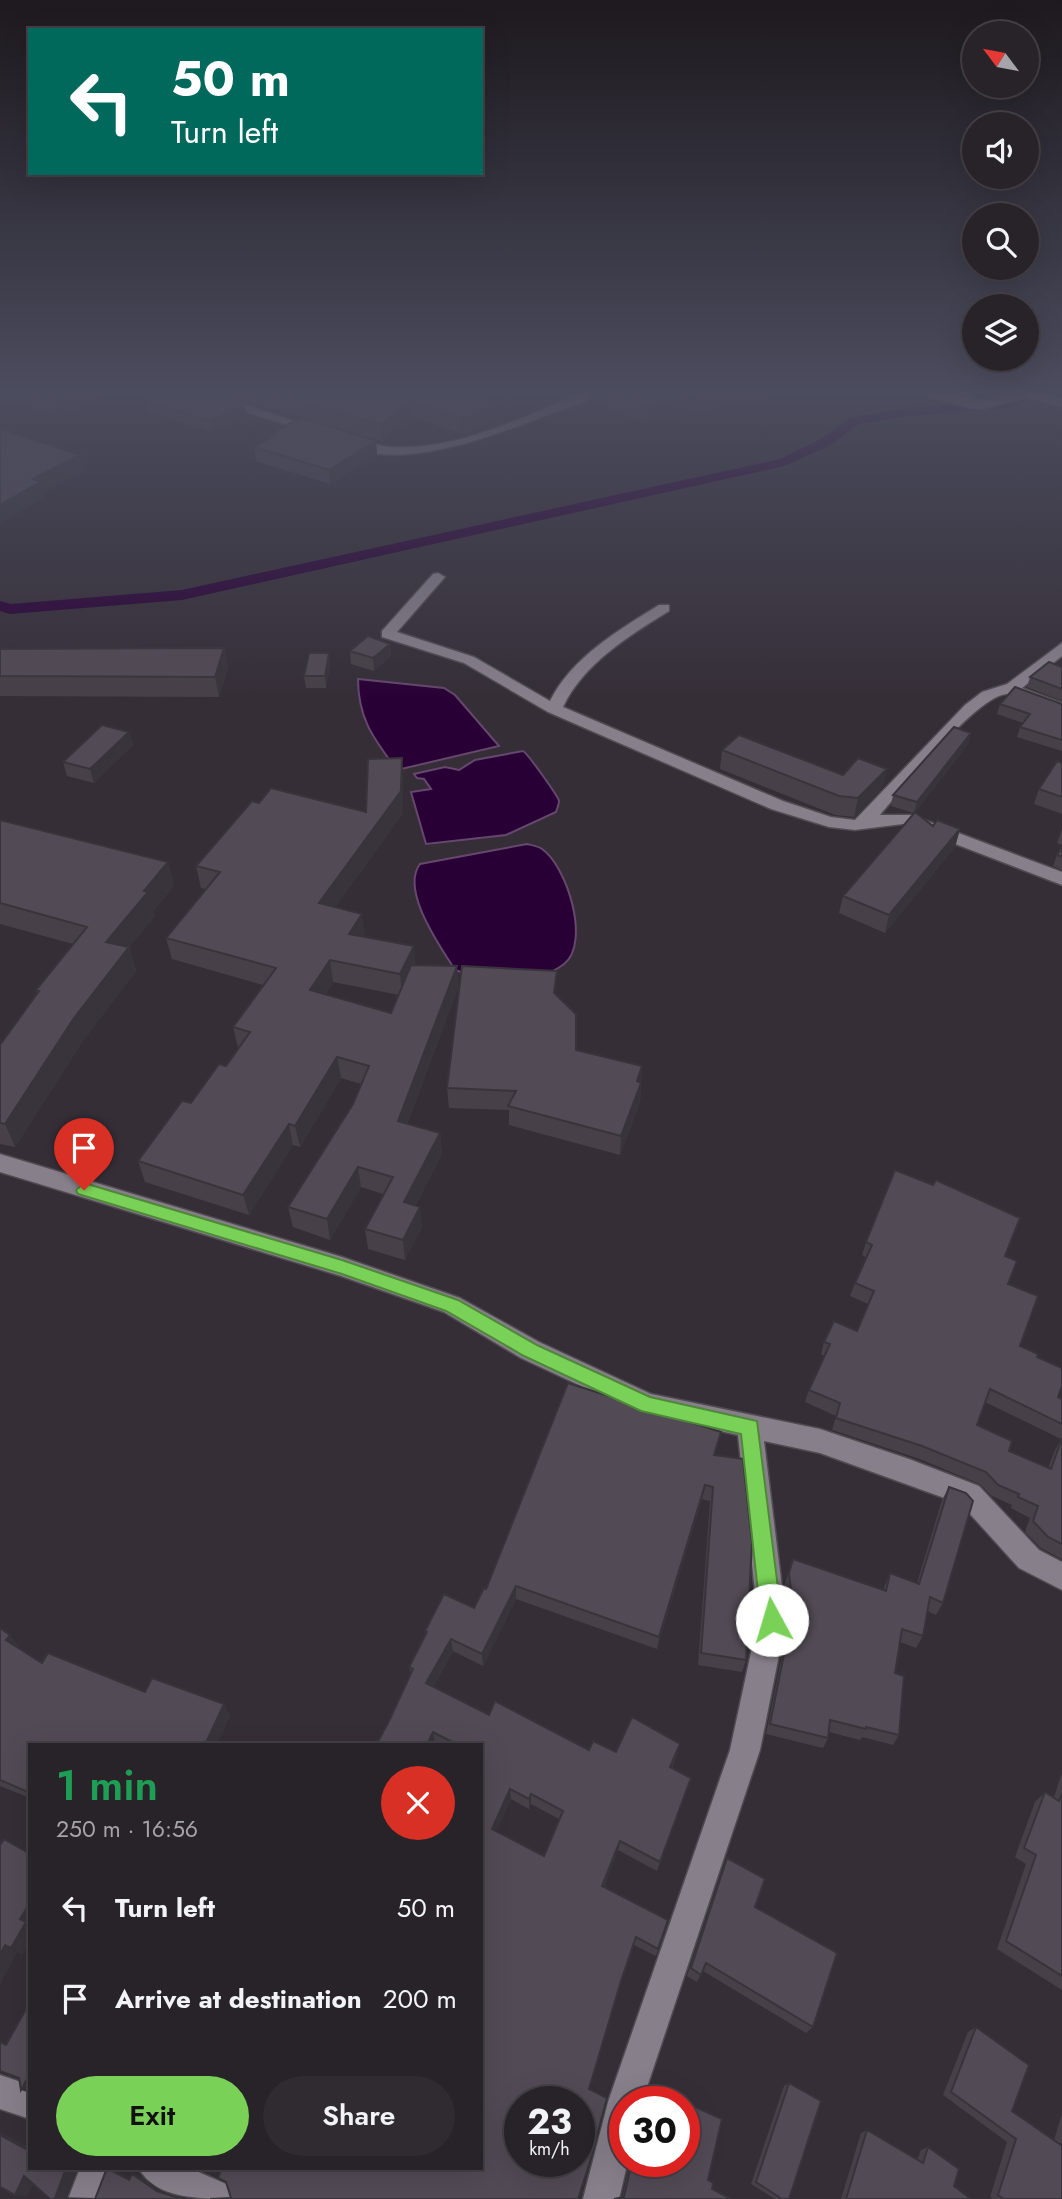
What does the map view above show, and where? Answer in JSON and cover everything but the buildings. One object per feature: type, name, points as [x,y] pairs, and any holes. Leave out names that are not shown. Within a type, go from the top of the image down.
[{"type":"street","points":[[438,577],[387,634],[469,660],[554,709],[778,805],[829,822],[863,824],[886,818],[905,819],[1062,879]]},
{"type":"street","points":[[554,709],[560,691],[605,648],[664,608]]},
{"type":"street","points":[[1010,690],[1062,648]]},
{"type":"street","points":[[863,824],[963,715],[985,697],[999,689],[1010,690],[1062,709]]},
{"type":"street","points":[[0,1163],[342,1267],[452,1305],[530,1350],[648,1405],[820,1441],[909,1471],[970,1495],[1029,1559],[1062,1577]]},
{"type":"street","points":[[630,2086],[662,1985],[745,1750],[772,1620],[750,1427]]},
{"type":"street","points":[[0,2092],[28,2101]]},
{"type":"street","points":[[601,2199],[609,2167]]},
{"type":"street","points":[[86,2199],[97,2170]]},
{"type":"street","points":[[158,2170],[218,2199]]},
{"type":"shaded area","points":[[358,679],[444,688],[455,695],[499,746],[397,770],[364,717]]},
{"type":"shaded area","points":[[523,751],[557,798],[559,802],[556,812],[506,835],[426,844],[411,792],[431,789],[424,779],[417,778],[414,774],[445,767],[459,770],[475,760]]},
{"type":"shaded area","points":[[527,844],[540,848],[551,858],[567,887],[575,923],[572,954],[564,964],[553,971],[526,978],[481,977],[455,970],[432,933],[418,903],[415,875],[420,864]]},
{"type":"waterway","points":[[0,606],[10,609],[182,595],[641,494]]},
{"type":"route","points":[[84,1190],[342,1267],[452,1305],[530,1350],[648,1405],[750,1427],[772,1620]]}]
